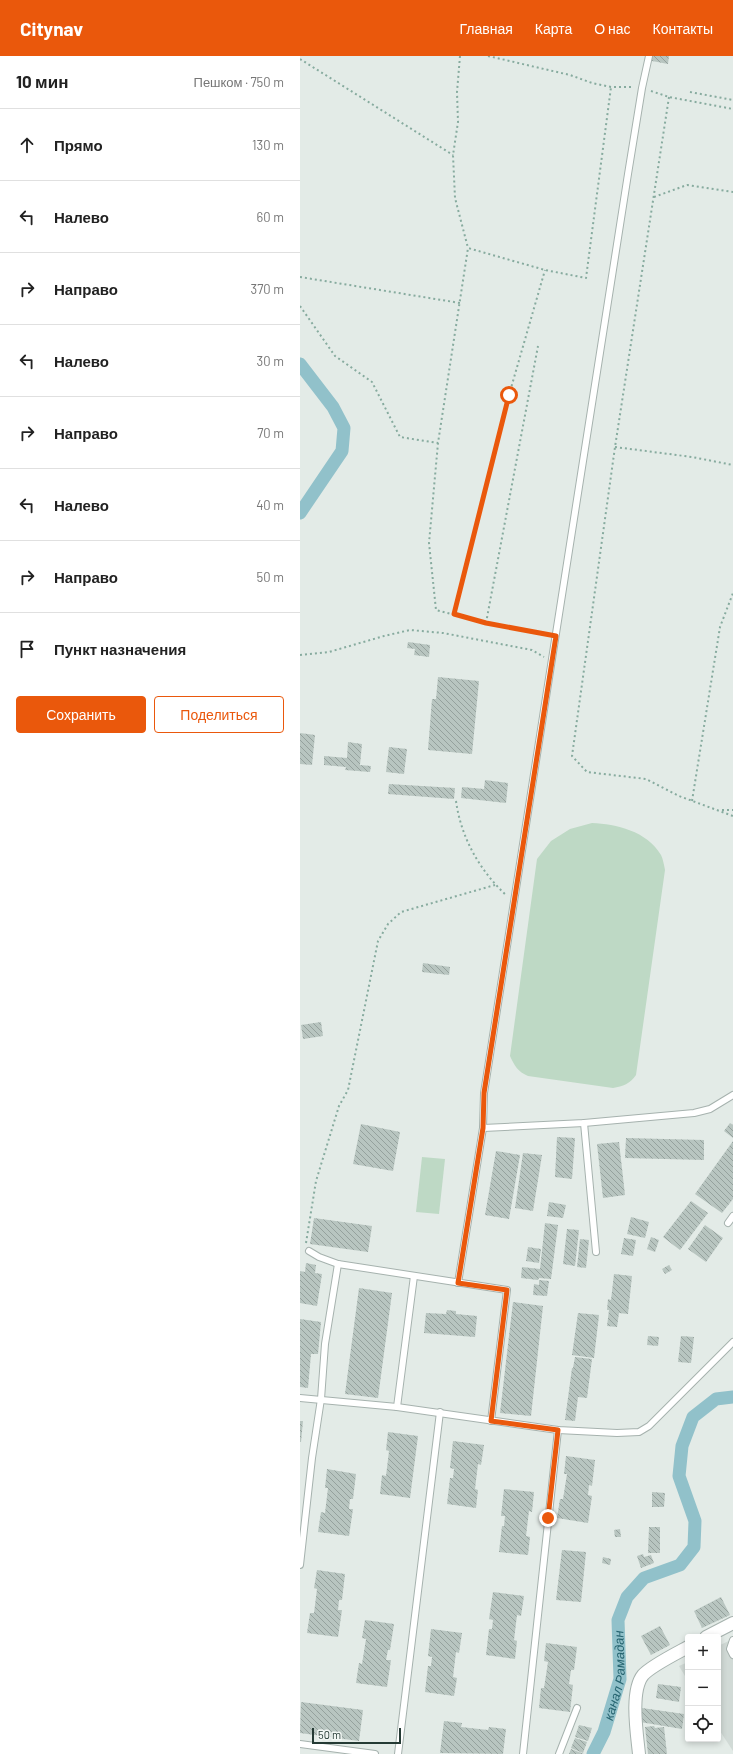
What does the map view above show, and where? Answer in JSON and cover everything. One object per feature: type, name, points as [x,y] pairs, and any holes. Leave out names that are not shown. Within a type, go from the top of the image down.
[{"type":"street","points":[[712,1634],[733,1623]]},
{"type":"street","points":[[639,1754],[636,1691],[643,1675],[685,1649]]},
{"type":"lane","points":[[458,1283],[483,1128],[484,1093],[515,904],[550,671],[642,88],[649,56]]},
{"type":"lane","points":[[483,1128],[584,1123],[694,1113],[710,1109],[733,1095]]},
{"type":"lane","points":[[584,1123],[596,1252]]},
{"type":"lane","points":[[728,1223],[733,1216]]},
{"type":"lane","points":[[309,1250],[319,1257],[338,1264],[507,1290],[491,1421]]},
{"type":"lane","points":[[300,1565],[312,1458],[321,1399],[325,1344],[338,1264]]},
{"type":"lane","points":[[397,1407],[414,1276]]},
{"type":"lane","points":[[300,1398],[440,1412],[491,1421],[558,1430],[617,1433],[639,1432],[649,1426],[733,1342]]},
{"type":"lane","points":[[398,1754],[440,1412]]},
{"type":"lane","points":[[523,1754],[558,1430]]},
{"type":"lane","points":[[733,1640],[730,1649],[733,1655]]},
{"type":"lane","points":[[559,1754],[577,1708]]},
{"type":"lane","points":[[300,1744],[375,1754]]},
{"type":"path","points":[[460,56],[458,122],[453,155],[454,198],[468,248],[438,443],[429,543],[436,610],[486,623],[556,636]]},
{"type":"path","points":[[488,56],[570,75],[592,83],[611,87],[642,88],[669,97],[733,109]]},
{"type":"path","points":[[300,59],[453,155]]},
{"type":"path","points":[[468,248],[545,270],[586,278],[611,87]]},
{"type":"path","points":[[690,92],[733,100]]},
{"type":"path","points":[[669,97],[615,447],[572,756],[587,772],[646,779],[679,796],[733,816]]},
{"type":"path","points":[[654,197],[688,185],[733,192]]},
{"type":"path","points":[[454,614],[509,395],[545,270]]},
{"type":"path","points":[[300,277],[460,303]]},
{"type":"path","points":[[300,306],[335,356],[372,382],[400,437],[438,443]]},
{"type":"path","points":[[486,623],[538,346]]},
{"type":"path","points":[[615,447],[692,457],[733,465]]},
{"type":"path","points":[[692,801],[720,627],[733,593]]},
{"type":"path","points":[[300,655],[329,652],[410,630],[443,633],[532,650],[538,652],[545,658],[550,671]]},
{"type":"path","points":[[456,801],[458,820],[473,854],[494,885],[515,904]]},
{"type":"path","points":[[720,810],[733,810]]},
{"type":"path","points":[[309,1250],[306,1246],[306,1236],[316,1181],[339,1106],[348,1090],[378,941],[388,924],[401,912],[494,885]]},
{"type":"shaded area","points":[[733,1639],[733,1751],[721,1733],[721,1645]]},
{"type":"shaded area","points":[[685,1663],[685,1676],[679,1666]]},
{"type":"green space","points":[[592,823],[621,827],[630,830],[648,840],[661,855],[665,870],[636,1075],[626,1084],[613,1088],[528,1076],[517,1068],[510,1056],[537,859],[551,841],[570,829]]},
{"type":"green space","points":[[422,1157],[445,1159],[439,1214],[416,1212]]},
{"type":"building","points":[[652,56],[669,56],[668,64],[652,61]]},
{"type":"building","points":[[408,642],[430,645],[429,657],[414,655],[415,649],[407,648]]},
{"type":"building","points":[[438,677],[479,681],[472,754],[428,750],[432,699],[436,699]]},
{"type":"building","points":[[300,733],[315,735],[312,765],[300,764]]},
{"type":"building","points":[[348,742],[362,744],[360,765],[371,766],[370,772],[345,770],[346,767],[324,765],[324,756],[347,758]]},
{"type":"building","points":[[389,747],[407,749],[404,774],[386,772]]},
{"type":"building","points":[[485,780],[508,783],[506,803],[461,798],[462,787],[484,789]]},
{"type":"building","points":[[389,784],[455,788],[454,799],[388,794]]},
{"type":"building","points":[[423,963],[450,967],[449,975],[422,972]]},
{"type":"building","points":[[321,1022],[323,1036],[303,1039],[301,1025]]},
{"type":"building","points":[[730,1123],[733,1125],[733,1138],[724,1131]]},
{"type":"building","points":[[361,1124],[400,1132],[393,1171],[353,1164]]},
{"type":"building","points":[[557,1137],[575,1138],[572,1179],[555,1177]]},
{"type":"building","points":[[626,1138],[704,1140],[704,1160],[625,1158]]},
{"type":"building","points":[[733,1141],[733,1199],[722,1213],[695,1194]]},
{"type":"building","points":[[619,1142],[625,1195],[603,1198],[597,1144]]},
{"type":"building","points":[[496,1151],[520,1155],[509,1219],[485,1215]]},
{"type":"building","points":[[523,1153],[542,1155],[533,1211],[515,1208]]},
{"type":"building","points":[[691,1201],[708,1213],[680,1250],[663,1237]]},
{"type":"building","points":[[549,1202],[566,1205],[563,1218],[547,1216]]},
{"type":"building","points":[[631,1217],[649,1222],[645,1238],[627,1234]]},
{"type":"building","points":[[314,1218],[372,1226],[368,1252],[310,1244]]},
{"type":"building","points":[[545,1223],[558,1225],[551,1279],[539,1278],[538,1280],[521,1278],[522,1267],[540,1269]]},
{"type":"building","points":[[705,1225],[723,1238],[706,1262],[688,1249]]},
{"type":"building","points":[[567,1229],[579,1230],[575,1266],[563,1264]]},
{"type":"building","points":[[651,1237],[659,1240],[655,1252],[647,1249]]},
{"type":"building","points":[[624,1238],[636,1240],[633,1256],[621,1254]]},
{"type":"building","points":[[580,1239],[589,1240],[586,1268],[577,1267]]},
{"type":"building","points":[[528,1247],[541,1249],[539,1263],[526,1261]]},
{"type":"building","points":[[306,1263],[316,1265],[315,1273],[322,1274],[317,1306],[300,1303],[300,1271],[305,1272]]},
{"type":"building","points":[[669,1265],[672,1270],[665,1274],[662,1269]]},
{"type":"building","points":[[614,1274],[632,1276],[628,1314],[619,1313],[617,1327],[607,1326],[609,1310],[607,1310],[608,1299],[611,1300]]},
{"type":"building","points":[[539,1280],[549,1281],[547,1296],[533,1295],[534,1284],[539,1285]]},
{"type":"building","points":[[359,1288],[392,1293],[378,1398],[345,1394]]},
{"type":"building","points":[[513,1302],[543,1306],[531,1416],[500,1413]]},
{"type":"building","points":[[447,1310],[456,1311],[456,1314],[477,1316],[475,1337],[424,1333],[426,1313],[446,1314]]},
{"type":"building","points":[[578,1313],[599,1315],[594,1358],[572,1355]]},
{"type":"building","points":[[300,1319],[321,1322],[318,1354],[311,1354],[308,1388],[300,1387]]},
{"type":"building","points":[[648,1336],[659,1337],[658,1346],[647,1345]]},
{"type":"building","points":[[681,1336],[694,1337],[691,1363],[678,1362]]},
{"type":"building","points":[[575,1357],[592,1359],[587,1398],[578,1397],[575,1421],[565,1420],[572,1368]]},
{"type":"building","points":[[300,1421],[303,1421],[301,1442],[300,1442]]},
{"type":"building","points":[[388,1432],[418,1436],[410,1498],[380,1494],[382,1475],[386,1476],[389,1451],[386,1450]]},
{"type":"building","points":[[453,1441],[484,1445],[481,1465],[478,1464],[475,1489],[478,1490],[476,1508],[447,1504],[450,1478],[453,1478],[454,1469],[450,1468]]},
{"type":"building","points":[[566,1456],[595,1460],[592,1486],[589,1485],[588,1495],[592,1496],[588,1523],[557,1518],[560,1499],[563,1499],[567,1474],[564,1474]]},
{"type":"building","points":[[327,1469],[356,1474],[353,1499],[350,1499],[349,1509],[353,1509],[349,1536],[318,1532],[321,1512],[325,1513],[328,1488],[325,1488]]},
{"type":"building","points":[[504,1489],[534,1492],[532,1512],[529,1511],[526,1536],[530,1537],[528,1555],[499,1552],[502,1526],[504,1526],[505,1516],[501,1516]]},
{"type":"building","points":[[652,1492],[665,1493],[664,1507],[652,1507]]},
{"type":"building","points":[[649,1527],[660,1527],[660,1553],[648,1553]]},
{"type":"building","points":[[620,1529],[621,1537],[615,1537],[614,1530]]},
{"type":"building","points":[[562,1550],[586,1552],[581,1602],[556,1600]]},
{"type":"building","points":[[643,1554],[644,1557],[651,1555],[654,1563],[641,1568],[637,1556]]},
{"type":"building","points":[[603,1557],[611,1559],[610,1565],[602,1563]]},
{"type":"building","points":[[317,1570],[345,1574],[342,1600],[339,1600],[338,1610],[342,1610],[338,1637],[307,1633],[310,1613],[314,1613],[317,1589],[314,1588]]},
{"type":"building","points":[[493,1592],[524,1596],[521,1616],[517,1615],[514,1640],[517,1641],[515,1659],[486,1655],[489,1629],[492,1629],[493,1620],[489,1619]]},
{"type":"building","points":[[721,1597],[730,1615],[702,1628],[694,1611]]},
{"type":"building","points":[[365,1620],[394,1624],[390,1650],[388,1650],[386,1660],[391,1660],[387,1687],[356,1683],[359,1663],[362,1664],[366,1639],[362,1638]]},
{"type":"building","points":[[660,1626],[670,1645],[651,1655],[641,1636]]},
{"type":"building","points":[[431,1629],[462,1633],[459,1653],[456,1652],[453,1677],[457,1678],[454,1696],[425,1692],[428,1666],[431,1666],[432,1657],[428,1656]]},
{"type":"building","points":[[546,1643],[577,1647],[574,1670],[571,1670],[569,1684],[573,1685],[570,1712],[539,1708],[541,1688],[544,1688],[548,1662],[544,1661]]},
{"type":"building","points":[[658,1684],[681,1687],[679,1702],[656,1698]]},
{"type":"building","points":[[301,1702],[363,1710],[359,1741],[300,1733]]},
{"type":"building","points":[[642,1708],[684,1714],[682,1729],[640,1722]]},
{"type":"building","points":[[444,1721],[462,1723],[461,1727],[488,1730],[489,1727],[506,1729],[503,1754],[440,1753]]},
{"type":"building","points":[[579,1725],[592,1728],[588,1741],[575,1737]]},
{"type":"building","points":[[654,1726],[655,1728],[664,1727],[667,1754],[648,1754],[645,1727]]},
{"type":"building","points":[[575,1738],[587,1742],[583,1753],[571,1748]]},
{"type":"building","points":[[571,1749],[584,1754],[569,1754]]},
{"type":"waterway","name":"канал Рамадан","points":[[300,364],[333,407],[344,428],[342,451],[300,513]]},
{"type":"waterway","name":"канал Рамадан","points":[[593,1754],[604,1732],[620,1679],[618,1620],[627,1597],[644,1578],[680,1565],[694,1547],[695,1521],[679,1476],[682,1446],[693,1417],[716,1399],[733,1397]]},
{"type":"route","points":[[509,395],[454,614],[486,623],[556,636],[484,1093],[483,1128],[458,1283],[507,1290],[491,1421],[558,1430],[548,1518]]}]
